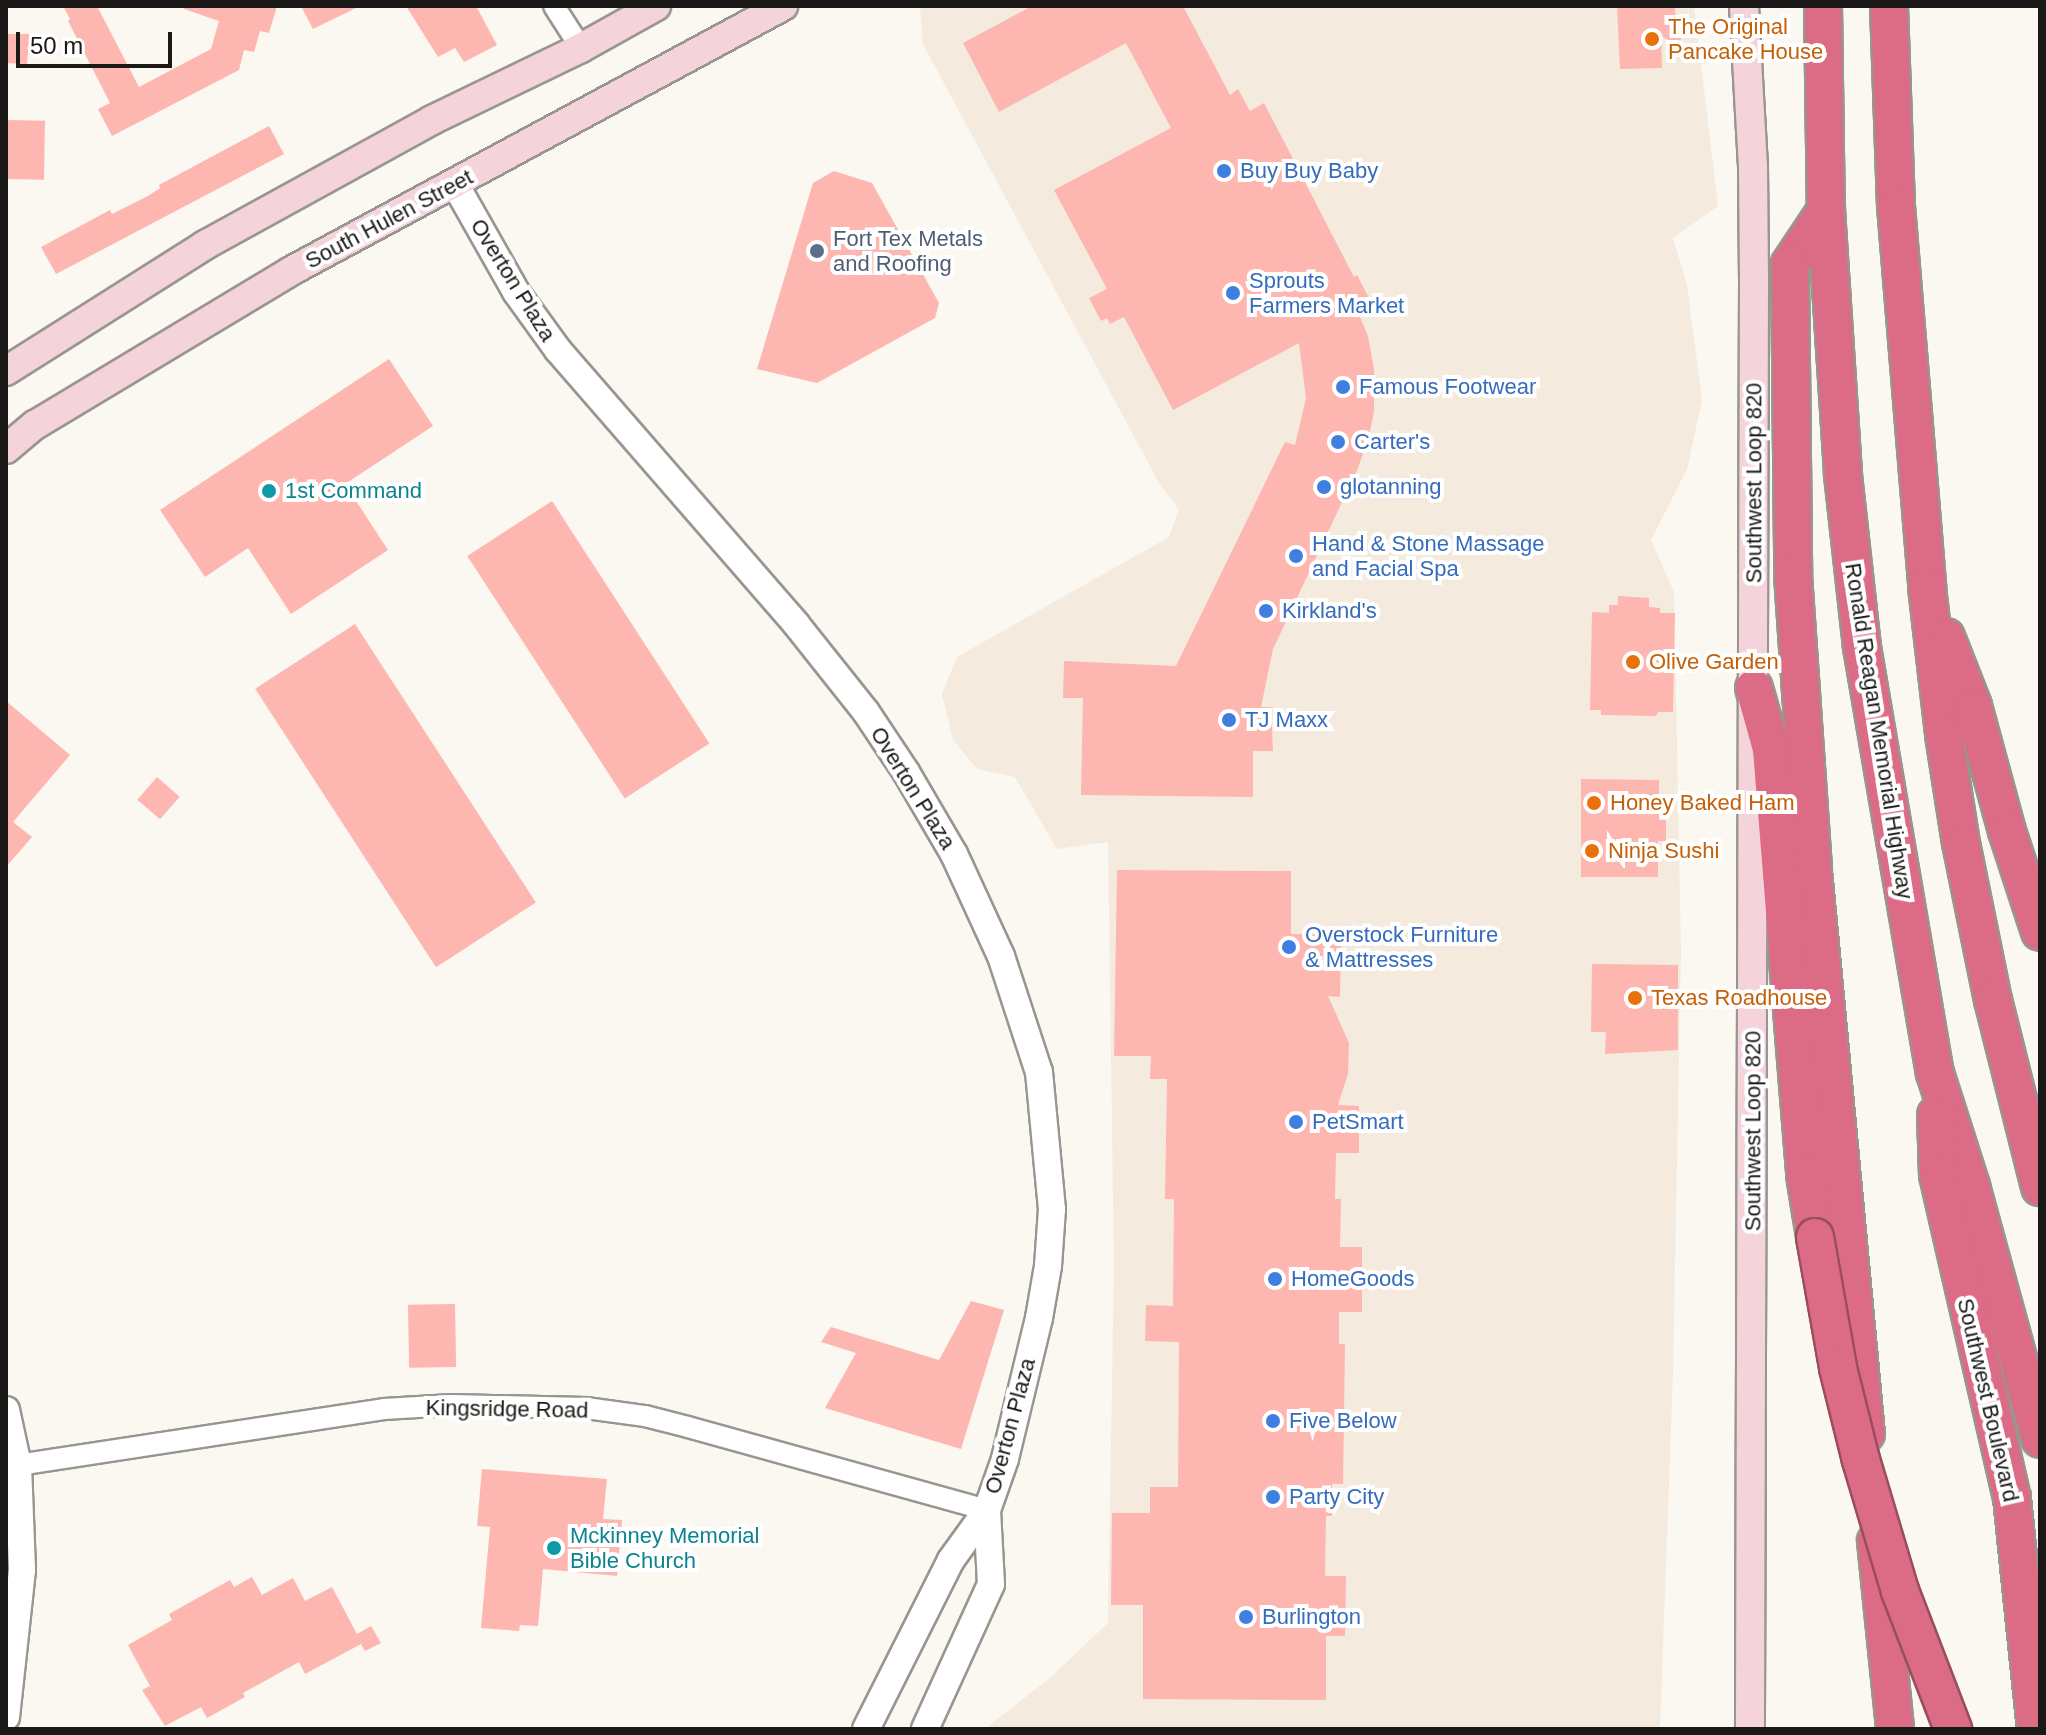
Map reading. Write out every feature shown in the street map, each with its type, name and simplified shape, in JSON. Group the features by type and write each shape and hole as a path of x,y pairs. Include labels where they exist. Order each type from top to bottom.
{"highway":[{"name":"Ronald Reagan Memorial Highway","path":"1823,6 1826,210 1843,475 1862,647 1935,1073 1971,1186 2040,1439"},
{"path":"1889,6 1896,206 1927,587 1961,843 1993,1000 2040,1187"},
{"path":"1826,210 1790,264 1793,575 1826,1022 1895,1729"},
{"path":"1927,587 1973,706 2007,831 2040,932"},
{"path":"1754,688 1771,749 1805,1175 1838,1368 1861,1460 1900,1591 1953,1729"},
{"name":"Southwest Boulevard","path":"1935,1073 1938,1175 2012,1498 2036,1729"}],"main road":[{"path":"6,371 205,245 432,120 581,48 656,6"},
{"name":"South Hulen Street","path":"6,449 35,425 291,271 783,6"},
{"name":"Southwest Loop 820","path":"1744,6 1754,201 1750,1729"}],"street":[{"path":"554,6 581,48"},
{"name":"Overton Plaza","path":"455,184 516,292 558,350 796,624 866,712 906,772 954,854 1001,956 1039,1072 1052,1209 1039,1318 1005,1459 987,1510 951,1560 866,1729"},
{"name":"Kingsridge Road","path":"18,1465 384,1409 452,1405 586,1408 684,1426 987,1510"},
{"path":"6,1410 18,1465 22,1570 6,1717"},
{"name":"Overton Plaza","path":"925,1729 991,1584 987,1510"}],"shaded area":[{"path":"920,6 1694,6 1718,206 1673,238 1687,285 1702,400 1687,469 1651,540 1674,592 1681,951 1673,1371 1660,1729 985,1729 1051,1677 1108,1623 1114,1266 1108,842 1057,849 1015,777 977,769 953,740 942,694 957,657 1169,537 1179,510 1158,481 923,44"}],"building":[{"path":"63,6 97,6 139,87 211,49 219,21 184,9 184,6 277,6 269,33 260,31 254,52 244,50 239,70 112,136 98,109 110,103"},
{"path":"301,6 360,6 313,29"},
{"path":"406,6 476,6 497,45 464,62 455,48 438,57"},
{"path":"1032,6 1183,6 1230,95 1238,89 1250,111 1264,103 1354,277 1357,275 1369,298 1355,305 1368,336 1374,369 1374,412 1369,436 1358,468 1273,649 1261,707 1271,707 1273,751 1253,751 1253,797 1081,795 1083,698 1063,698 1064,661 1176,666 1285,442 1295,445 1306,398 1299,343 1173,410 1124,317 1110,324 1107,318 1101,321 1089,298 1107,289 1054,190 1171,128 1126,43 999,112 963,43"},
{"name":"The Original Pancake House","path":"1617,6 1675,6 1676,25 1686,29 1678,45 1661,36 1662,68 1620,69"},
{"path":"6,34 30,34 27,64 6,63"},
{"path":"6,120 45,121 44,180 6,179"},
{"path":"269,126 284,154 56,274 41,247 110,210 112,214 148,196 160,188 159,185"},
{"path":"834,171 872,183 939,303 935,318 817,383 757,369 813,183"},
{"name":"1st Command","path":"389,359 433,426 345,484 388,550 291,614 248,548 205,577 160,510"},
{"path":"552,501 709,743 625,798 467,556"},
{"name":"Olive Garden","path":"1618,596 1649,598 1649,607 1660,608 1660,613 1675,613 1673,712 1658,712 1656,716 1601,715 1601,710 1590,710 1592,612 1609,613 1609,605 1618,605"},
{"path":"355,624 536,902 436,967 255,689"},
{"path":"6,701 70,755 13,822 32,837 6,867"},
{"path":"157,777 180,797 160,819 137,800"},
{"path":"1581,779 1659,780 1659,820 1666,820 1666,841 1658,841 1658,877 1581,877"},
{"path":"1117,870 1291,871 1291,934 1341,935 1340,997 1328,996 1349,1043 1348,1074 1338,1105 1359,1106 1359,1153 1336,1153 1335,1199 1341,1199 1340,1247 1362,1247 1362,1312 1339,1312 1339,1344 1345,1344 1343,1484 1332,1484 1332,1516 1326,1516 1325,1576 1346,1576 1345,1636 1326,1636 1326,1700 1143,1699 1143,1605 1111,1605 1112,1513 1150,1513 1150,1487 1178,1487 1179,1342 1145,1341 1146,1305 1173,1306 1174,1199 1165,1199 1167,1079 1150,1079 1151,1056 1114,1056"},
{"name":"Texas Roadhouse","path":"1592,964 1678,965 1678,1050 1605,1054 1606,1032 1591,1032"},
{"path":"971,1301 1004,1310 961,1449 825,1408 856,1353 821,1342 831,1327 939,1360"},
{"path":"455,1304 456,1367 409,1368 408,1305"},
{"name":"Mckinney Memorial Bible Church","path":"482,1469 607,1479 603,1519 622,1520 617,1576 543,1569 538,1626 520,1625 519,1631 481,1628 490,1527 477,1526"},
{"path":"252,1577 262,1595 293,1578 305,1601 332,1587 357,1634 371,1626 381,1643 365,1651 361,1644 305,1674 299,1662 243,1693 245,1697 207,1718 201,1707 165,1726 142,1690 150,1686 128,1645 172,1620 169,1614 230,1580 234,1587"}],"place":[{"name":"The Original Pancake House","path":"1652,39"},
{"name":"Buy Buy Baby","path":"1224,171"},
{"name":"Fort Tex Metals and Roofing","path":"817,251"},
{"name":"Sprouts Farmers Market","path":"1233,293"},
{"name":"Famous Footwear","path":"1343,387"},
{"name":"Carter's","path":"1338,442"},
{"name":"glotanning","path":"1324,487"},
{"name":"1st Command","path":"269,491"},
{"name":"Hand & Stone Massage and Facial Spa","path":"1296,556"},
{"name":"Kirkland's","path":"1266,611"},
{"name":"Olive Garden","path":"1633,662"},
{"name":"TJ Maxx","path":"1229,720"},
{"name":"Honey Baked Ham","path":"1594,803"},
{"name":"Ninja Sushi","path":"1592,851"},
{"name":"Overstock Furniture & Mattresses","path":"1289,947"},
{"name":"Texas Roadhouse","path":"1635,998"},
{"name":"PetSmart","path":"1296,1122"},
{"name":"HomeGoods","path":"1275,1279"},
{"name":"Five Below","path":"1273,1421"},
{"name":"Party City","path":"1273,1497"},
{"name":"Mckinney Memorial Bible Church","path":"554,1548"},
{"name":"Burlington","path":"1246,1617"}]}
